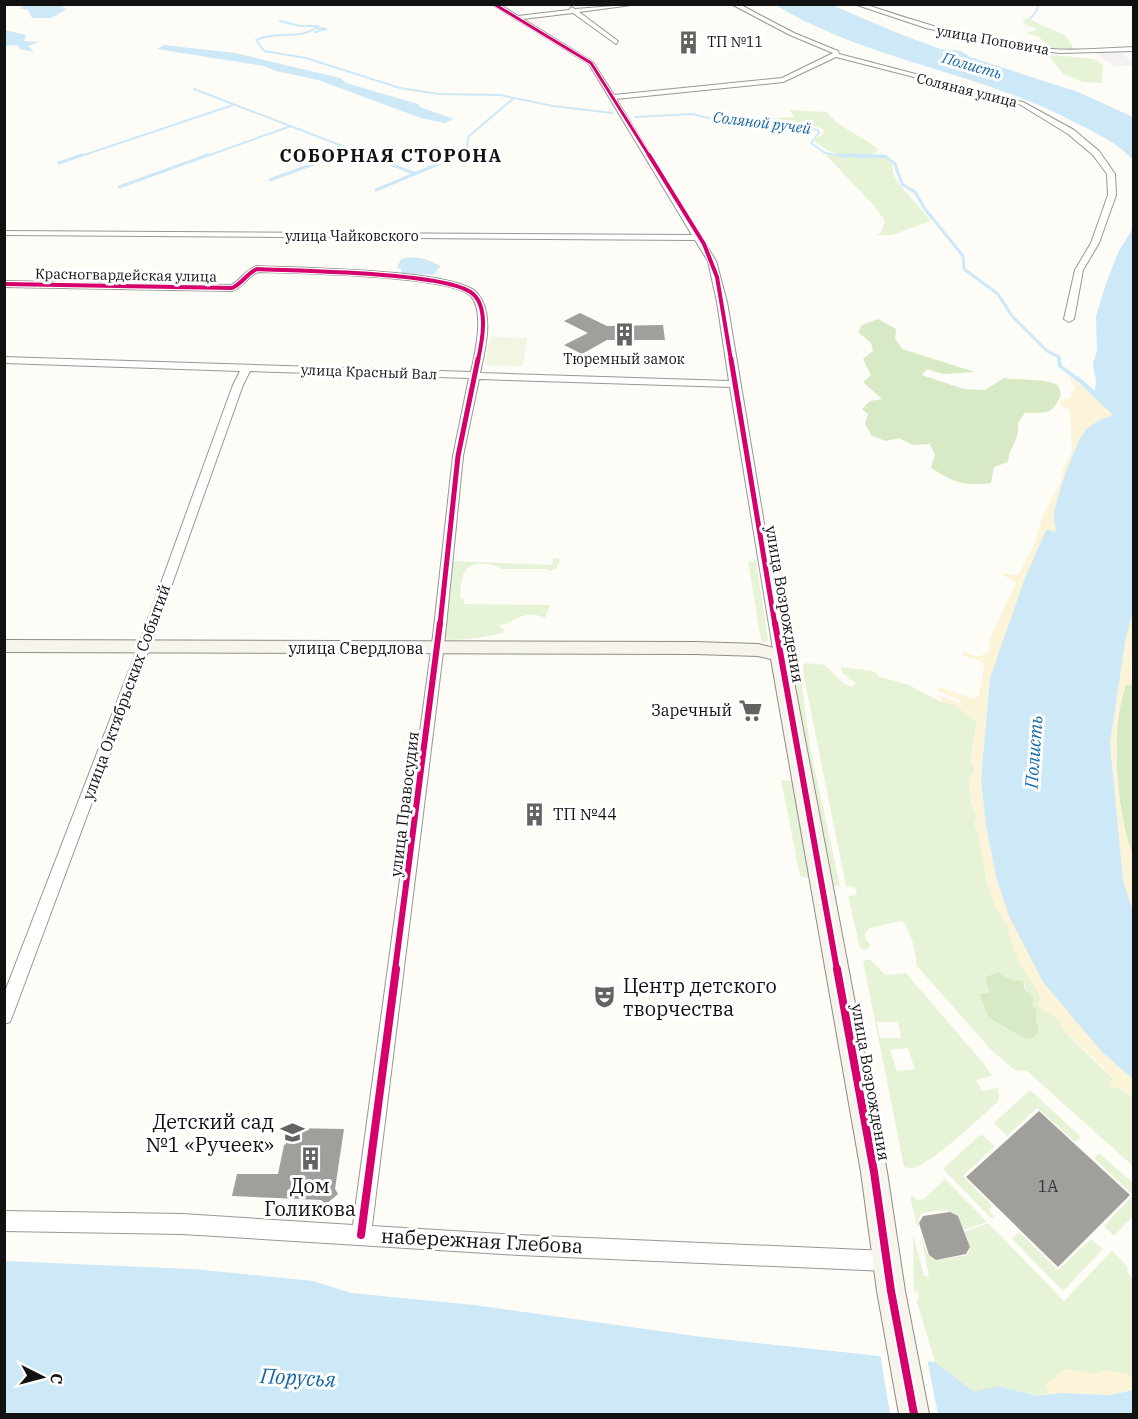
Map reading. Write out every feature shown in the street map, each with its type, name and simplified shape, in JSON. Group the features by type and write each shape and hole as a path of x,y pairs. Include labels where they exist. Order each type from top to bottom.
{"street":[{"name":"улица Возрождения","path":"494,4 591,63 699,238 712,261 717,277 780,655 872,1161 891,1291 914,1414"},
{"path":"565,4 616,42"},
{"path":"516,18 636,4"},
{"name":"Соляная улица","path":"734,4 792,34 836,52 835,55 1021,103 1071,132 1096,153 1112,174 1112,195 1095,243 1079,270 1069,319"},
{"name":"улица Поповича","path":"857,4 929,28 1000,44 1054,51 1134,49"},
{"path":"611,97 783,80 835,55"},
{"name":"улица Чайковского","path":"4,233 699,238"},
{"name":"Красногвардейская улица","path":"4,284 232,288 241,284 248,273 257,269 438,280 469,290 479,303 482,335 473,376"},
{"name":"улица Красный Вал","path":"4,360 734,384"},
{"name":"улица Октябрьских Событий","path":"4,1017 144,646 238,385 247,367"},
{"name":"улица Правосудия","path":"361,1234 438,648 458,456 473,376"},
{"name":"улица Свердлова","path":"4,646 695,648 758,651 780,655"},
{"name":"набережная Глебова","path":"4,1221 182,1224 519,1245 887,1261"}],"shaded area":[{"path":"1118,51 1133,62 1133,65 1113,66 1094,52"}],"green space":[{"path":"1027,18 1066,36 1073,48 1050,48 1039,37 1025,33 1037,30 1022,21"},
{"path":"1036,55 1094,59 1103,65 1102,83 1083,82 1063,74 1051,58"},
{"path":"790,110 827,112 838,123 879,150 861,155 832,152 815,142 815,139 823,134 824,130 819,127 788,125 766,118 794,117"},
{"path":"826,155 885,158 892,164 894,176 899,184 931,221 892,235 876,235 881,233 885,221 875,207"},
{"path":"878,319 896,329 895,338 902,349 975,372 943,374 927,369 922,375 964,389 985,390 1004,378 1049,382 1059,387 1061,395 1055,407 1048,412 1025,413 1021,418 1008,462 994,467 991,483 966,484 946,477 931,468 935,455 930,444 913,445 899,438 886,441 872,436 865,424 868,414 862,409 870,401 882,399 863,382 871,375 863,359 873,351 871,343 858,332 862,325"},
{"path":"493,337 527,338 523,366 485,365 490,339"},
{"path":"553,558 560,559 557,568 551,571 502,569 491,565 475,564 466,570 461,585 460,598 464,599 464,604 550,605 545,618 525,615 498,625 504,630 503,633 463,639 443,638 451,561 552,565"},
{"path":"748,561 756,561 768,640 765,643 761,640"},
{"path":"803,664 825,665 843,683 852,687 856,683 846,677 851,677 843,674 841,667 873,671 880,677 909,685 937,700 955,705 977,722 970,762 975,768 969,782 971,803 977,816 974,824 981,840 987,882 994,902 1010,929 1008,931 1042,999 1044,1009 1063,1022 1069,1036 1113,1079 1113,1086 1133,1096 1133,1166 1027,1071 1015,1070 992,1051 917,966 913,942 905,924 901,921 870,928 865,933 866,940 871,945 866,950 860,948 848,896 857,895 855,887 846,886","holes":["998,972 1010,979 1023,981 1032,1006 1037,1010 1036,1018 1006,1026 988,1017 979,994 989,992 985,977"]},
{"path":"799,666 811,752 840,886 834,886 792,669"},
{"path":"1133,684 1133,858 1119,795 1117,748 1121,704 1126,685"},
{"path":"781,780 793,781 809,878 800,876"},
{"path":"869,959 886,975 906,973 992,1076 976,1080 982,1091 998,1088 999,1100 992,1107 944,1149 913,1168 904,1167 863,961","holes":["877,1022 898,1022 901,1038 880,1038","908,1048 915,1069 897,1071 890,1050"]},
{"path":"998,972 1010,979 1023,981 1025,990 1033,997 1032,1006 1037,1010 1039,1033 1031,1039 1024,1038 988,1017 979,994 989,992 985,977"},
{"path":"1030,1090 1081,1137 1075,1142 1037,1108 1007,1136 994,1123"},
{"path":"981,1134 995,1146 963,1176 992,1206 989,1210 994,1216 992,1219 943,1169"},
{"path":"1099,1153 1133,1183 1133,1195 1094,1158"},
{"path":"945,1179 987,1222 964,1230 957,1216 943,1210 922,1213 918,1229 910,1196 914,1196 916,1200 924,1199"},
{"path":"1133,1195 1133,1216 1114,1236 1104,1226"},
{"path":"988,1223 1064,1301 1112,1251 1128,1267 1127,1272 1133,1279 1133,1376 1106,1370 1094,1374 1065,1369 1046,1385 1049,1394 1037,1396 999,1386 974,1393 935,1362 916,1299 919,1299 918,1292 914,1291 913,1235 924,1276 929,1277 921,1234 928,1255 937,1260 968,1255 970,1247 965,1232"},
{"path":"1019,1232 1058,1270 1091,1239 1103,1249 1063,1291 1012,1239"}],"sand":[{"path":"1072,378 1114,415 1083,433 1059,494 1055,533 1047,529 990,678 981,780 986,825 996,877 1101,1051 1133,1079 1133,1096 1122,1089 1108,1087 1113,1079 1066,1032 1060,1025 1062,1022 1040,1008 1037,1002 1042,999 1019,963 1008,931 1010,929 994,903 974,824 977,816 971,803 969,782 975,769 970,762 977,722 955,705 942,701 940,696 956,702 964,702 938,691 939,687 974,699 979,696 984,665 979,660 963,656 964,652 979,657 989,651 990,638 1016,583 1000,573 1018,575 1035,543 1042,518 1061,480 1063,468 1072,452 1070,410 1060,405 1062,399 1070,399 1075,387 1069,379"},
{"path":"1133,610 1131,676 1133,684 1126,685 1121,702 1116,762 1123,822 1133,855 1135,877 1133,912 1123,880 1110,743 1125,643"},
{"path":"1065,1369 1094,1374 1106,1370 1133,1376 1133,1390 1110,1395 1049,1394 1045,1385"}],"water":[{"path":"27,5 68,5 60,8 67,9 51,18 32,18 28,10 19,8"},
{"name":"Полисть","path":"775,5 832,5 940,49 961,51 970,57 1078,92 1133,117 1133,160 1121,148 1106,139 1040,106 1002,91 848,40"},
{"path":"5,30 26,35 24,41 39,42 28,46 34,52 19,49 18,45 5,46"},
{"path":"164,45 235,53 340,78 346,83 418,104 420,107 454,119 444,123 421,118 318,80 276,71 264,66 157,49"},
{"name":"Полисть","path":"1133,228 1133,610 1125,643 1110,743 1123,880 1133,912 1133,1079 1101,1051 1043,982 1009,916 996,877 986,825 981,780 990,678 1025,578 1047,529 1055,532 1054,519 1060,489 1082,435 1092,425 1113,415 1076,378 1078,376 1095,391 1093,364 1097,350 1096,316 1119,251"},
{"path":"410,257 425,259 441,266 433,275 402,273 401,269 397,268 401,259"},
{"name":"Порусья","path":"5,1261 193,1269 313,1281 351,1293 474,1305 702,1337 935,1362 974,1392 999,1386 1037,1396 1060,1393 1110,1395 1134,1390 1133,1414 5,1414"}],"pier":[{"path":"880,1353 927,1359 938,1414 890,1414"}],"building":[{"name":"Тюремный замок","path":"580,313 607,326 663,325 665,340 607,340 582,354 564,345 588,333 564,321"},
{"name":"ТП №44","path":"528,807 544,809 542,821 525,819"},
{"path":"1039,1111 1130,1195 1058,1267 966,1177"},
{"name":"Дом Голикова","path":"290,1128 344,1129 335,1189 338,1194 326,1204 321,1200 232,1196 237,1174 278,1174"},
{"path":"950,1212 958,1216 970,1247 966,1254 936,1260 929,1255 919,1223 923,1216"}],"waterway":[{"path":"1030,19 1037,10 1038,4"},
{"name":"Соляной ручей","path":"280,21 300,26 318,26 304,33 264,37 256,40 264,51 306,58 400,88 438,94 500,95 553,106 612,113"},
{"path":"315,32 326,29 317,28"},
{"path":"194,89 291,126"},
{"path":"456,157 470,151 467,145 469,136 514,98"},
{"path":"78,157 233,105"},
{"name":"Соляной ручей","path":"635,117 692,114 708,118 760,120 818,130 819,133 811,143 825,153 847,157"},
{"path":"204,157 291,126"},
{"path":"291,126 371,157"},
{"path":"333,157 352,150"},
{"path":"59,163 82,155"},
{"path":"119,187 208,155"},
{"path":"270,180 338,155"},
{"path":"367,155 415,174"},
{"path":"415,174 460,155"},
{"name":"Соляной ручей","path":"838,155 885,156 895,164 902,184 915,192 925,209 963,256 964,269 998,294 1012,316 1047,351 1059,359"},
{"name":"Соляной ручей","path":"856,157 886,157"},
{"path":"376,190 415,174"},
{"name":"Соляной ручей","path":"1059,359 1060,366 1080,381"}],"cycle path":[{"path":"494,4 591,63 704,244 717,277 780,655 874,1172 891,1291 914,1414"},
{"path":"4,284 232,288 241,284 248,273 257,269 438,280 473,293 479,303 482,335 458,456 439,636 361,1235"}],"place":[{"name":"ТП №11","path":"689,42"},
{"name":"Тюремный замок","path":"624,335"},
{"name":"Заречный","path":"750,710"},
{"name":"ТП №44","path":"535,814"},
{"name":"Центр детского творчества","path":"605,997"},
{"name":"Детский сад №1 «Ручеек»","path":"292,1133"},
{"name":"Дом Голикова","path":"310,1159"}],"district":[{"name":"СОБОРНАЯ СТОРОНА","path":"391,156"}]}
